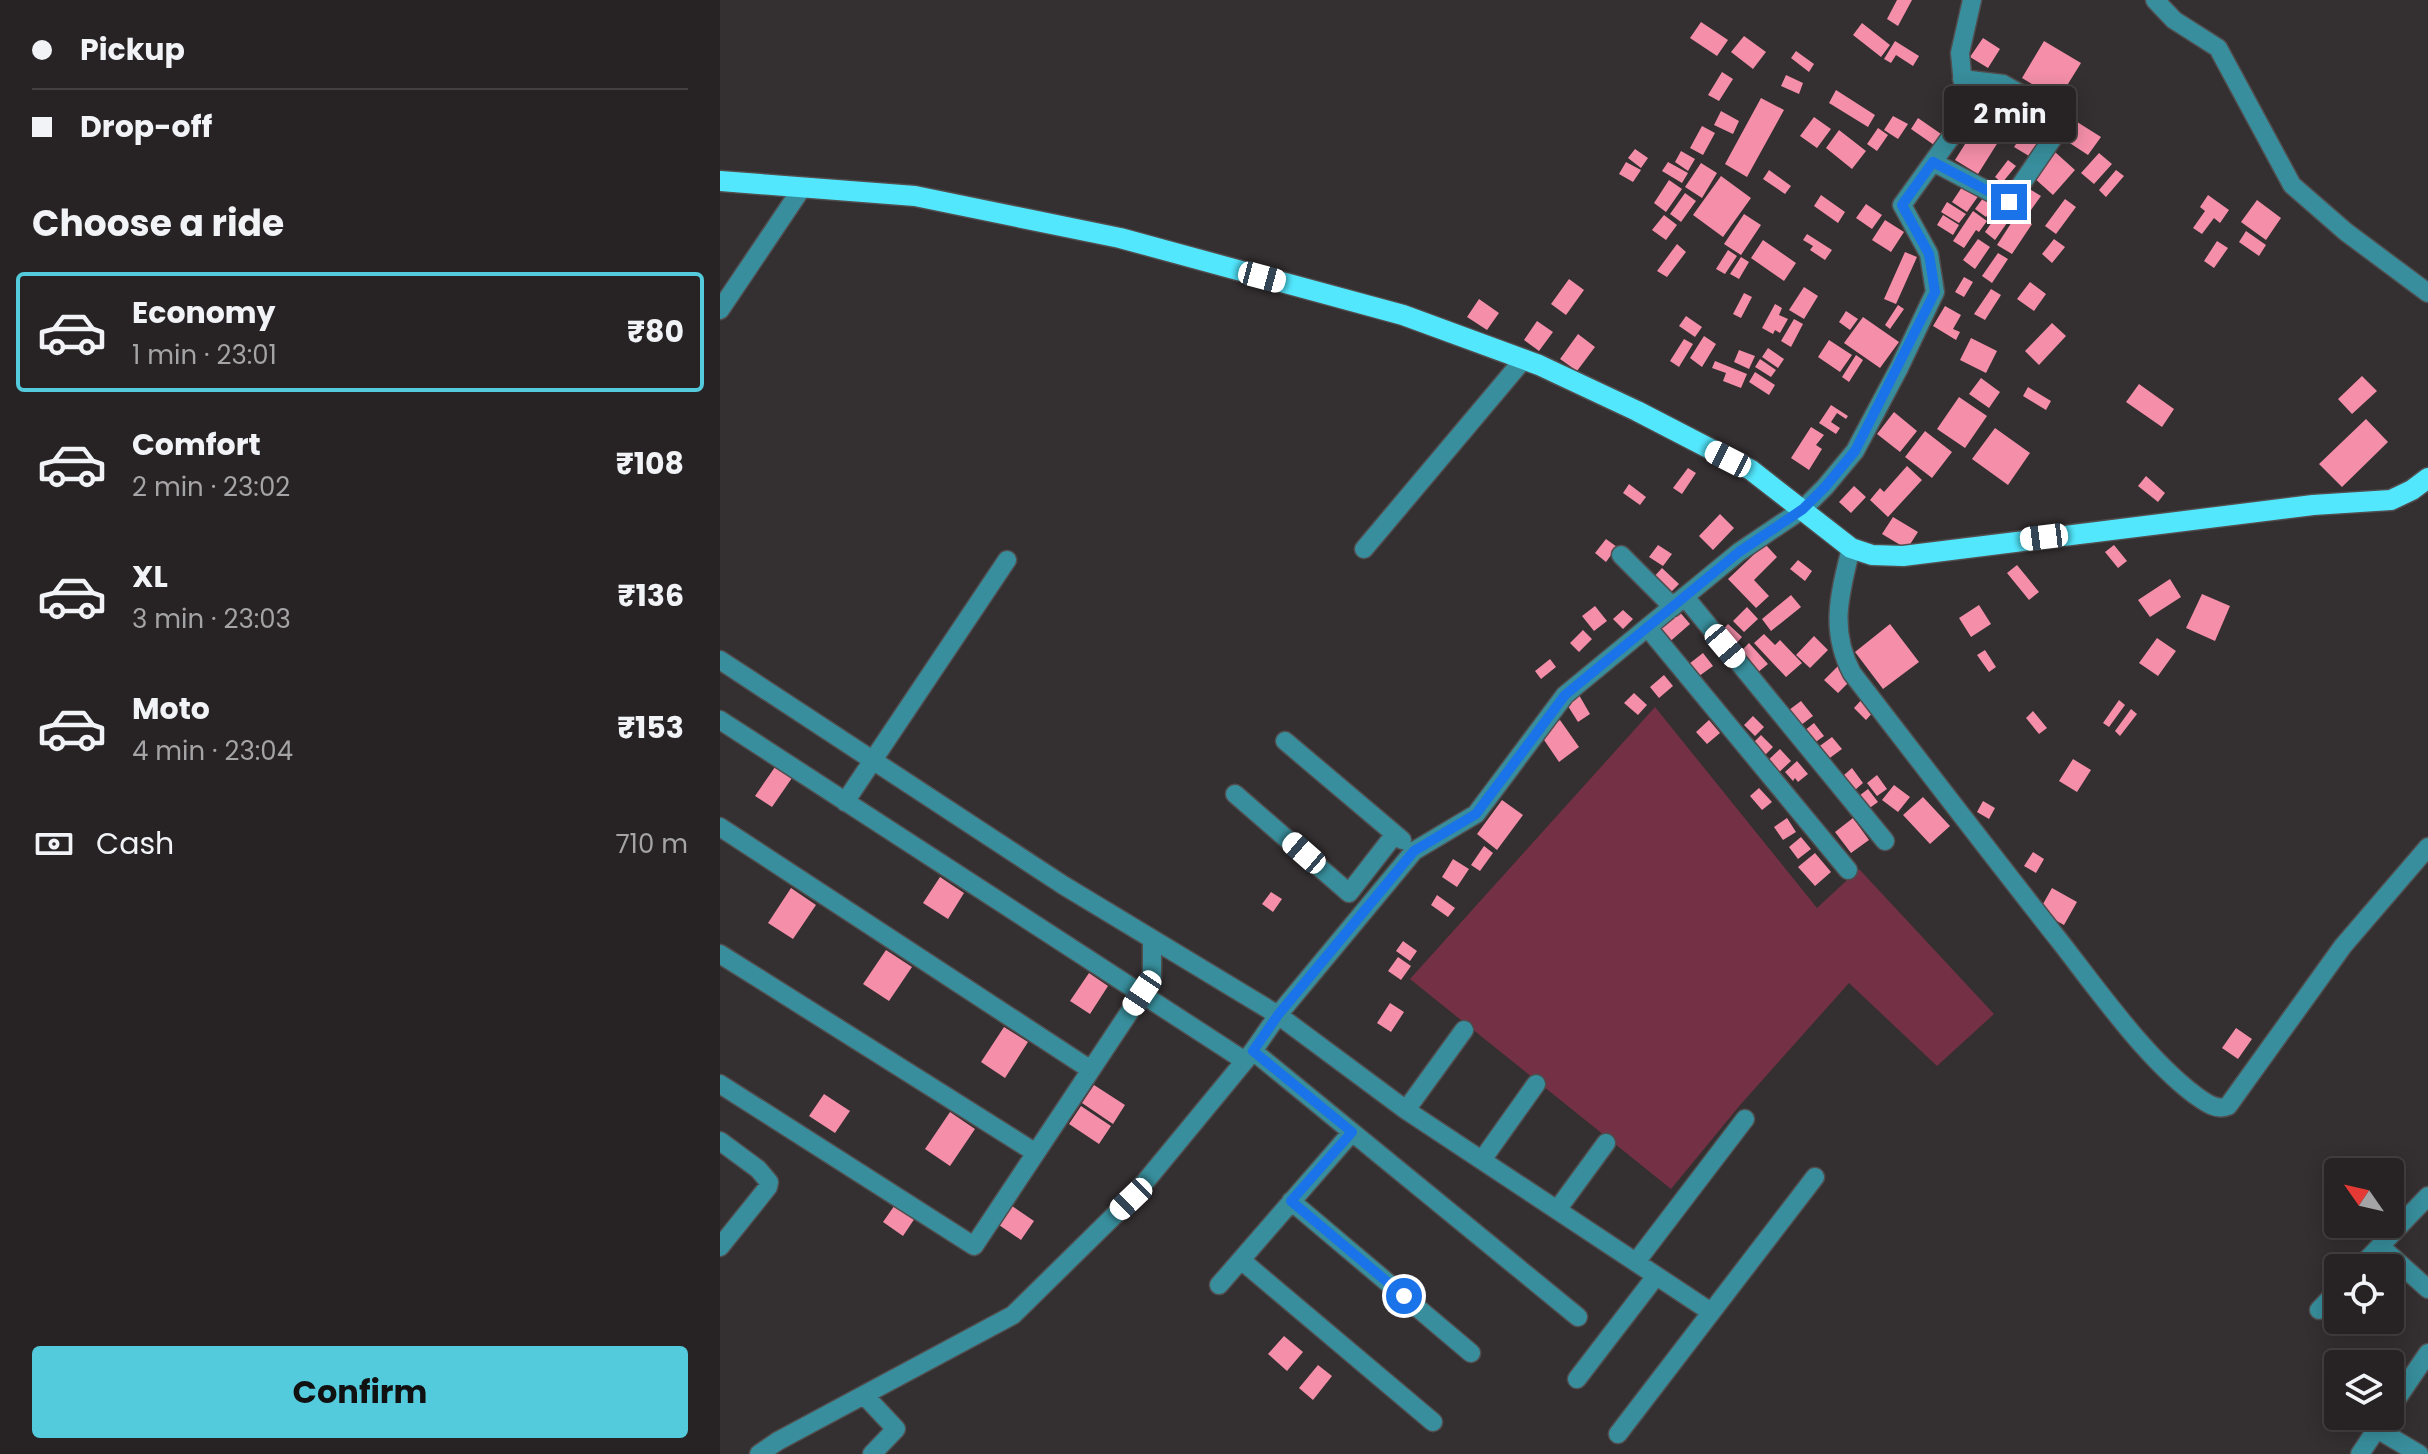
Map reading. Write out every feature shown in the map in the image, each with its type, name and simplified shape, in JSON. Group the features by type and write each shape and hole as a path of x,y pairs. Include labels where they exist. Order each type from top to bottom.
{"main road":[{"path":"720,181 915,196 1120,238 1403,315 1523,360 1637,411 1751,470 1851,548 1872,555 1903,556 2283,509 2391,500 2428,478"}],"street":[{"path":"759,1454 1013,1315 1131,1199 1414,851 1476,814 1565,695 1739,552 1803,509 1825,487 1855,451 1935,292 1929,254 1902,205 1966,116 1960,53 1972,0"},
{"path":"2155,0 2174,20 2218,48 2292,185 2346,232 2428,293"},
{"path":"1933,162 2009,202 2066,119 2003,84 1962,79"},
{"path":"720,310 802,188"},
{"path":"1364,549 1523,360"},
{"path":"1851,548 1839,611 1838,635 1841,653 1852,673 2098,990 2161,1063 2195,1095 2213,1107 2221,1109 2228,1106 2343,946 2428,847"},
{"path":"1621,555 1679,602 1885,841"},
{"path":"845,802 1007,560"},
{"path":"1648,628 1848,870"},
{"path":"720,660 1063,885 1278,1015 1406,1110 1711,1312"},
{"path":"720,720 1142,993 1249,1056 1352,1132 1578,1317"},
{"path":"1285,741 1414,851"},
{"path":"1235,794 1349,893 1395,834"},
{"path":"720,827 1091,1070"},
{"path":"720,1084 974,1246 1152,978 1152,939"},
{"path":"720,954 1036,1153"},
{"path":"1406,1110 1464,1030"},
{"path":"1482,1160 1536,1084"},
{"path":"1636,1262 1745,1119"},
{"path":"1219,1285 1352,1132"},
{"path":"720,1141 758,1169 769,1182 721,1244"},
{"path":"1557,1210 1606,1143"},
{"path":"1618,1434 1815,1177"},
{"path":"2372,1254 2428,1196"},
{"path":"1291,1201 1471,1353"},
{"path":"2380,1246 2428,1289"},
{"path":"1241,1260 1433,1422"},
{"path":"1577,1379 1656,1276"},
{"path":"2319,1310 2324,1305"},
{"path":"2404,1388 2428,1353"},
{"path":"864,1395 896,1429 872,1454"},
{"path":"2360,1454 2376,1430"},
{"path":"2390,1430 2419,1454"}],"shaded area":[{"path":"1655,707 1817,908 1859,869 1994,1014 1937,1066 1849,983 1741,1104 1671,1189 1410,979"}],"building":[{"path":"1897,0 1912,0 1898,26 1887,19"},
{"path":"1701,22 1728,40 1717,56 1690,38"},
{"path":"1862,23 1890,45 1881,57 1853,35"},
{"path":"1744,36 1766,52 1753,69 1731,52"},
{"path":"1983,38 2000,49 1988,68 1970,57"},
{"path":"1895,41 1919,56 1913,66 1896,55 1891,63 1884,59"},
{"path":"2044,41 2081,63 2058,100 2022,78"},
{"path":"1796,51 1814,64 1809,72 1791,58"},
{"path":"1722,72 1733,79 1719,101 1708,95"},
{"path":"1786,75 1803,83 1799,94 1781,86"},
{"path":"1836,90 1875,115 1868,127 1829,103"},
{"path":"1761,98 1784,110 1747,177 1725,164"},
{"path":"1721,111 1739,121 1733,134 1714,125"},
{"path":"1893,116 1908,124 1898,139 1884,130"},
{"path":"1814,117 1831,129 1817,148 1800,136"},
{"path":"1918,118 1944,136 1937,147 1911,129"},
{"path":"2074,120 2101,137 2088,155 2062,138"},
{"path":"2014,122 2023,127 2014,142 2005,137"},
{"path":"1977,125 2000,139 1978,174 1955,160"},
{"path":"1702,126 1715,133 1703,155 1690,148"},
{"path":"1878,128 1888,135 1877,151 1867,144"},
{"path":"1839,130 1866,151 1852,169 1826,148"},
{"path":"2025,131 2039,140 2029,156 2014,147"},
{"path":"1635,149 1648,158 1641,168 1628,158"},
{"path":"1681,151 1695,159 1688,171 1675,162"},
{"path":"2055,152 2075,170 2053,195 2033,177"},
{"path":"2099,153 2112,164 2094,184 2081,173"},
{"path":"2008,160 2016,166 2002,183 1995,177"},
{"path":"1626,162 1641,170 1633,182 1619,174"},
{"path":"1668,162 1688,173 1682,183 1662,171"},
{"path":"1701,163 1717,173 1702,198 1685,187"},
{"path":"1769,170 1791,186 1785,194 1763,179"},
{"path":"2116,170 2124,176 2106,197 2099,190"},
{"path":"1721,176 1751,198 1723,237 1693,215"},
{"path":"1669,180 1682,189 1666,212 1654,203"},
{"path":"1964,184 1979,195 1967,212 1952,202"},
{"path":"2026,187 2041,196 2026,217 2012,208"},
{"path":"1685,193 1696,201 1681,222 1670,214"},
{"path":"1986,194 2000,204 1991,217 1975,209"},
{"path":"1821,195 1845,212 1838,223 1814,206"},
{"path":"2208,195 2229,210 2220,223 2214,218 2202,234 2193,228 2205,211 2200,207"},
{"path":"2065,199 2076,207 2056,234 2045,226"},
{"path":"2257,200 2281,218 2266,240 2241,222"},
{"path":"1947,202 1966,214 1959,223 1941,212"},
{"path":"1866,204 1882,215 1872,229 1856,218"},
{"path":"2001,209 2012,216 1995,240 1985,232"},
{"path":"1973,211 1987,221 1979,232 1976,230 1964,248 1953,241"},
{"path":"1744,214 1761,225 1741,255 1724,244"},
{"path":"2017,214 2032,224 2012,254 1997,245"},
{"path":"1664,215 1677,225 1666,240 1652,230"},
{"path":"1943,215 1959,225 1953,235 1937,225"},
{"path":"1885,220 1904,232 1891,252 1872,240"},
{"path":"2246,231 2266,245 2259,256 2239,242"},
{"path":"1807,234 1832,250 1825,260 1810,250 1813,246 1803,240"},
{"path":"1978,239 1990,247 1975,269 1963,260"},
{"path":"2054,239 2065,247 2052,263 2042,254"},
{"path":"1763,240 1796,263 1784,281 1751,258"},
{"path":"2217,241 2228,248 2214,268 2204,261"},
{"path":"1677,244 1686,252 1667,277 1657,271"},
{"path":"1728,250 1737,256 1725,274 1716,269"},
{"path":"1905,252 1917,257 1896,304 1884,299"},
{"path":"1998,253 2008,259 1992,283 1982,276"},
{"path":"1741,257 1749,262 1739,279 1730,274"},
{"path":"1964,277 1973,282 1964,297 1955,292"},
{"path":"1569,279 1584,290 1566,315 1551,304"},
{"path":"2030,282 2046,294 2034,311 2017,299"},
{"path":"1804,287 1818,296 1804,319 1789,310"},
{"path":"1991,289 2001,295 1985,320 1974,314"},
{"path":"1744,293 1752,297 1741,318 1733,314"},
{"path":"1479,299 1499,313 1487,330 1467,317"},
{"path":"1775,304 1782,308 1779,315 1788,319 1780,333 1775,330 1773,334 1762,328"},
{"path":"1898,305 1904,309 1890,329 1885,325"},
{"path":"1945,306 1961,315 1953,329 1960,332 1956,340 1933,326"},
{"path":"1846,311 1858,319 1850,330 1839,322"},
{"path":"1686,316 1702,327 1695,337 1679,326"},
{"path":"1863,317 1899,342 1880,368 1844,343"},
{"path":"1794,319 1803,324 1791,347 1781,341"},
{"path":"1537,321 1553,332 1539,351 1524,340"},
{"path":"2052,323 2066,336 2039,365 2025,351"},
{"path":"1578,334 1595,347 1577,371 1560,359"},
{"path":"1704,336 1716,344 1702,367 1690,358"},
{"path":"1971,338 1997,351 1986,373 1960,360"},
{"path":"1684,339 1693,344 1679,367 1670,361"},
{"path":"1829,340 1852,355 1840,372 1818,357"},
{"path":"1768,348 1784,359 1778,368 1762,357"},
{"path":"1739,350 1755,356 1749,369 1734,362"},
{"path":"1856,355 1863,360 1849,382 1842,377"},
{"path":"1760,359 1776,370 1771,377 1755,367"},
{"path":"1715,361 1747,374 1741,388 1723,381 1726,373 1712,368"},
{"path":"1755,372 1775,385 1769,395 1749,382"},
{"path":"2362,376 2377,391 2352,414 2338,399"},
{"path":"1981,378 2000,392 1989,408 1969,394"},
{"path":"2139,384 2174,409 2162,427 2126,402"},
{"path":"2028,387 2051,401 2046,410 2023,396"},
{"path":"1959,397 1987,416 1965,448 1937,429"},
{"path":"1831,405 1848,416 1846,419 1837,413 1831,422 1840,428 1836,434 1819,423"},
{"path":"1894,412 1917,431 1900,452 1877,434"},
{"path":"2366,419 2388,442 2342,487 2319,464"},
{"path":"1811,427 1824,435 1816,445 1822,449 1809,470 1791,458"},
{"path":"1995,428 2030,453 2008,485 1972,459"},
{"path":"1925,431 1952,452 1932,478 1905,457"},
{"path":"1907,466 1922,480 1888,517 1870,500 1880,488 1884,492"},
{"path":"1688,468 1696,473 1682,494 1673,488"},
{"path":"2146,476 2165,493 2158,502 2138,486"},
{"path":"1629,484 1646,497 1640,505 1623,493"},
{"path":"1854,486 1866,497 1851,513 1839,502"},
{"path":"1720,514 1734,528 1713,550 1699,536"},
{"path":"1893,517 1918,532 1907,549 1882,534"},
{"path":"1606,539 1617,547 1606,562 1595,553"},
{"path":"1765,544 1777,557 1754,580 1769,596 1756,608 1728,579"},
{"path":"1658,545 1672,554 1663,566 1649,557"},
{"path":"2114,545 2127,561 2118,568 2105,552"},
{"path":"1798,560 1812,571 1805,581 1790,569"},
{"path":"2017,565 2039,592 2029,600 2007,573"},
{"path":"1662,568 1679,584 1668,595 1652,579"},
{"path":"2170,579 2181,597 2150,617 2138,600"},
{"path":"2202,594 2230,606 2215,641 2186,628"},
{"path":"1791,595 1801,607 1771,631 1762,619"},
{"path":"1979,605 1991,624 1971,637 1959,618"},
{"path":"1595,606 1607,621 1594,631 1582,616"},
{"path":"1747,607 1758,619 1744,632 1733,621"},
{"path":"1623,610 1633,619 1623,629 1613,619"},
{"path":"1678,610 1690,624 1666,645 1654,631"},
{"path":"1728,624 1742,637 1733,647 1719,634"},
{"path":"1890,624 1919,662 1883,689 1855,652"},
{"path":"1583,630 1592,639 1579,652 1570,643"},
{"path":"1764,634 1775,645 1780,640 1802,663 1786,677 1754,643"},
{"path":"1814,636 1828,650 1810,668 1796,655"},
{"path":"2157,638 2176,651 2158,676 2139,663"},
{"path":"1749,643 1768,664 1757,673 1739,653"},
{"path":"1985,650 1996,667 1989,672 1977,655"},
{"path":"1703,653 1713,666 1695,679 1685,667"},
{"path":"1550,659 1556,667 1541,679 1535,671"},
{"path":"1838,666 1852,679 1838,693 1824,680"},
{"path":"1664,675 1673,686 1659,698 1650,687"},
{"path":"1634,693 1647,705 1638,715 1624,703"},
{"path":"1579,695 1590,714 1578,722 1566,703"},
{"path":"1864,697 1876,709 1866,720 1854,708"},
{"path":"2119,700 2125,705 2109,727 2103,723"},
{"path":"1801,701 1813,716 1797,728 1785,713"},
{"path":"2131,709 2137,714 2120,736 2115,731"},
{"path":"2033,711 2047,728 2039,734 2026,718"},
{"path":"1753,716 1764,727 1755,736 1744,725"},
{"path":"1560,720 1579,747 1559,762 1540,734"},
{"path":"1709,720 1720,733 1707,744 1696,732"},
{"path":"1814,723 1824,736 1813,744 1804,731"},
{"path":"1761,735 1773,747 1761,759 1749,747"},
{"path":"1832,737 1842,749 1827,760 1817,748"},
{"path":"1780,749 1791,761 1776,775 1765,763"},
{"path":"2073,759 2091,770 2077,792 2059,781"},
{"path":"1797,761 1808,774 1798,782 1785,772"},
{"path":"775,767 792,778 772,807 755,796"},
{"path":"1852,768 1863,783 1855,790 1844,775"},
{"path":"1877,775 1887,789 1877,796 1867,783"},
{"path":"1894,785 1910,797 1898,812 1882,800"},
{"path":"1759,788 1772,802 1762,810 1750,796"},
{"path":"1868,789 1878,802 1864,812 1855,799"},
{"path":"1923,797 1950,826 1930,844 1903,815"},
{"path":"1502,800 1523,815 1497,850 1477,834"},
{"path":"1983,801 1995,808 1989,819 1977,812"},
{"path":"1787,818 1796,832 1783,840 1774,827"},
{"path":"1853,818 1869,840 1851,853 1835,832"},
{"path":"1801,837 1811,849 1798,859 1789,847"},
{"path":"1484,846 1493,853 1480,871 1471,865"},
{"path":"2033,852 2044,859 2036,873 2024,866"},
{"path":"1815,853 1831,872 1815,886 1798,867"},
{"path":"1453,859 1469,869 1457,887 1442,877"},
{"path":"940,877 964,893 948,919 923,903"},
{"path":"791,888 816,905 793,939 768,923"},
{"path":"2052,888 2077,902 2064,925 2039,911"},
{"path":"1271,892 1282,899 1273,912 1262,904"},
{"path":"1437,895 1455,908 1448,917 1431,905"},
{"path":"1403,941 1417,951 1410,961 1396,951"},
{"path":"886,950 912,967 889,1001 863,984"},
{"path":"1398,957 1411,966 1401,980 1388,971"},
{"path":"1089,973 1108,986 1090,1014 1070,1001"},
{"path":"1390,1003 1404,1012 1391,1032 1377,1023"},
{"path":"1004,1027 1028,1042 1005,1078 981,1062"},
{"path":"2236,1028 2252,1039 2238,1059 2222,1048"},
{"path":"1094,1085 1125,1105 1113,1124 1082,1103"},
{"path":"824,1094 850,1111 835,1133 809,1116"},
{"path":"1081,1106 1111,1126 1099,1144 1069,1124"},
{"path":"950,1112 975,1129 950,1166 925,1149"},
{"path":"897,1202 917,1215 903,1236 883,1222"},
{"path":"1012,1206 1034,1221 1021,1240 999,1225"},
{"path":"1284,1336 1303,1352 1287,1371 1268,1354"},
{"path":"1318,1365 1332,1376 1313,1400 1299,1388"}],"route":[{"path":"1404,1296 1291,1201 1352,1132 1253,1051 1278,1015 1414,851 1476,814 1565,695 1739,552 1803,509 1855,451 1935,292 1929,254 1902,205 1933,162 2009,202"}]}
